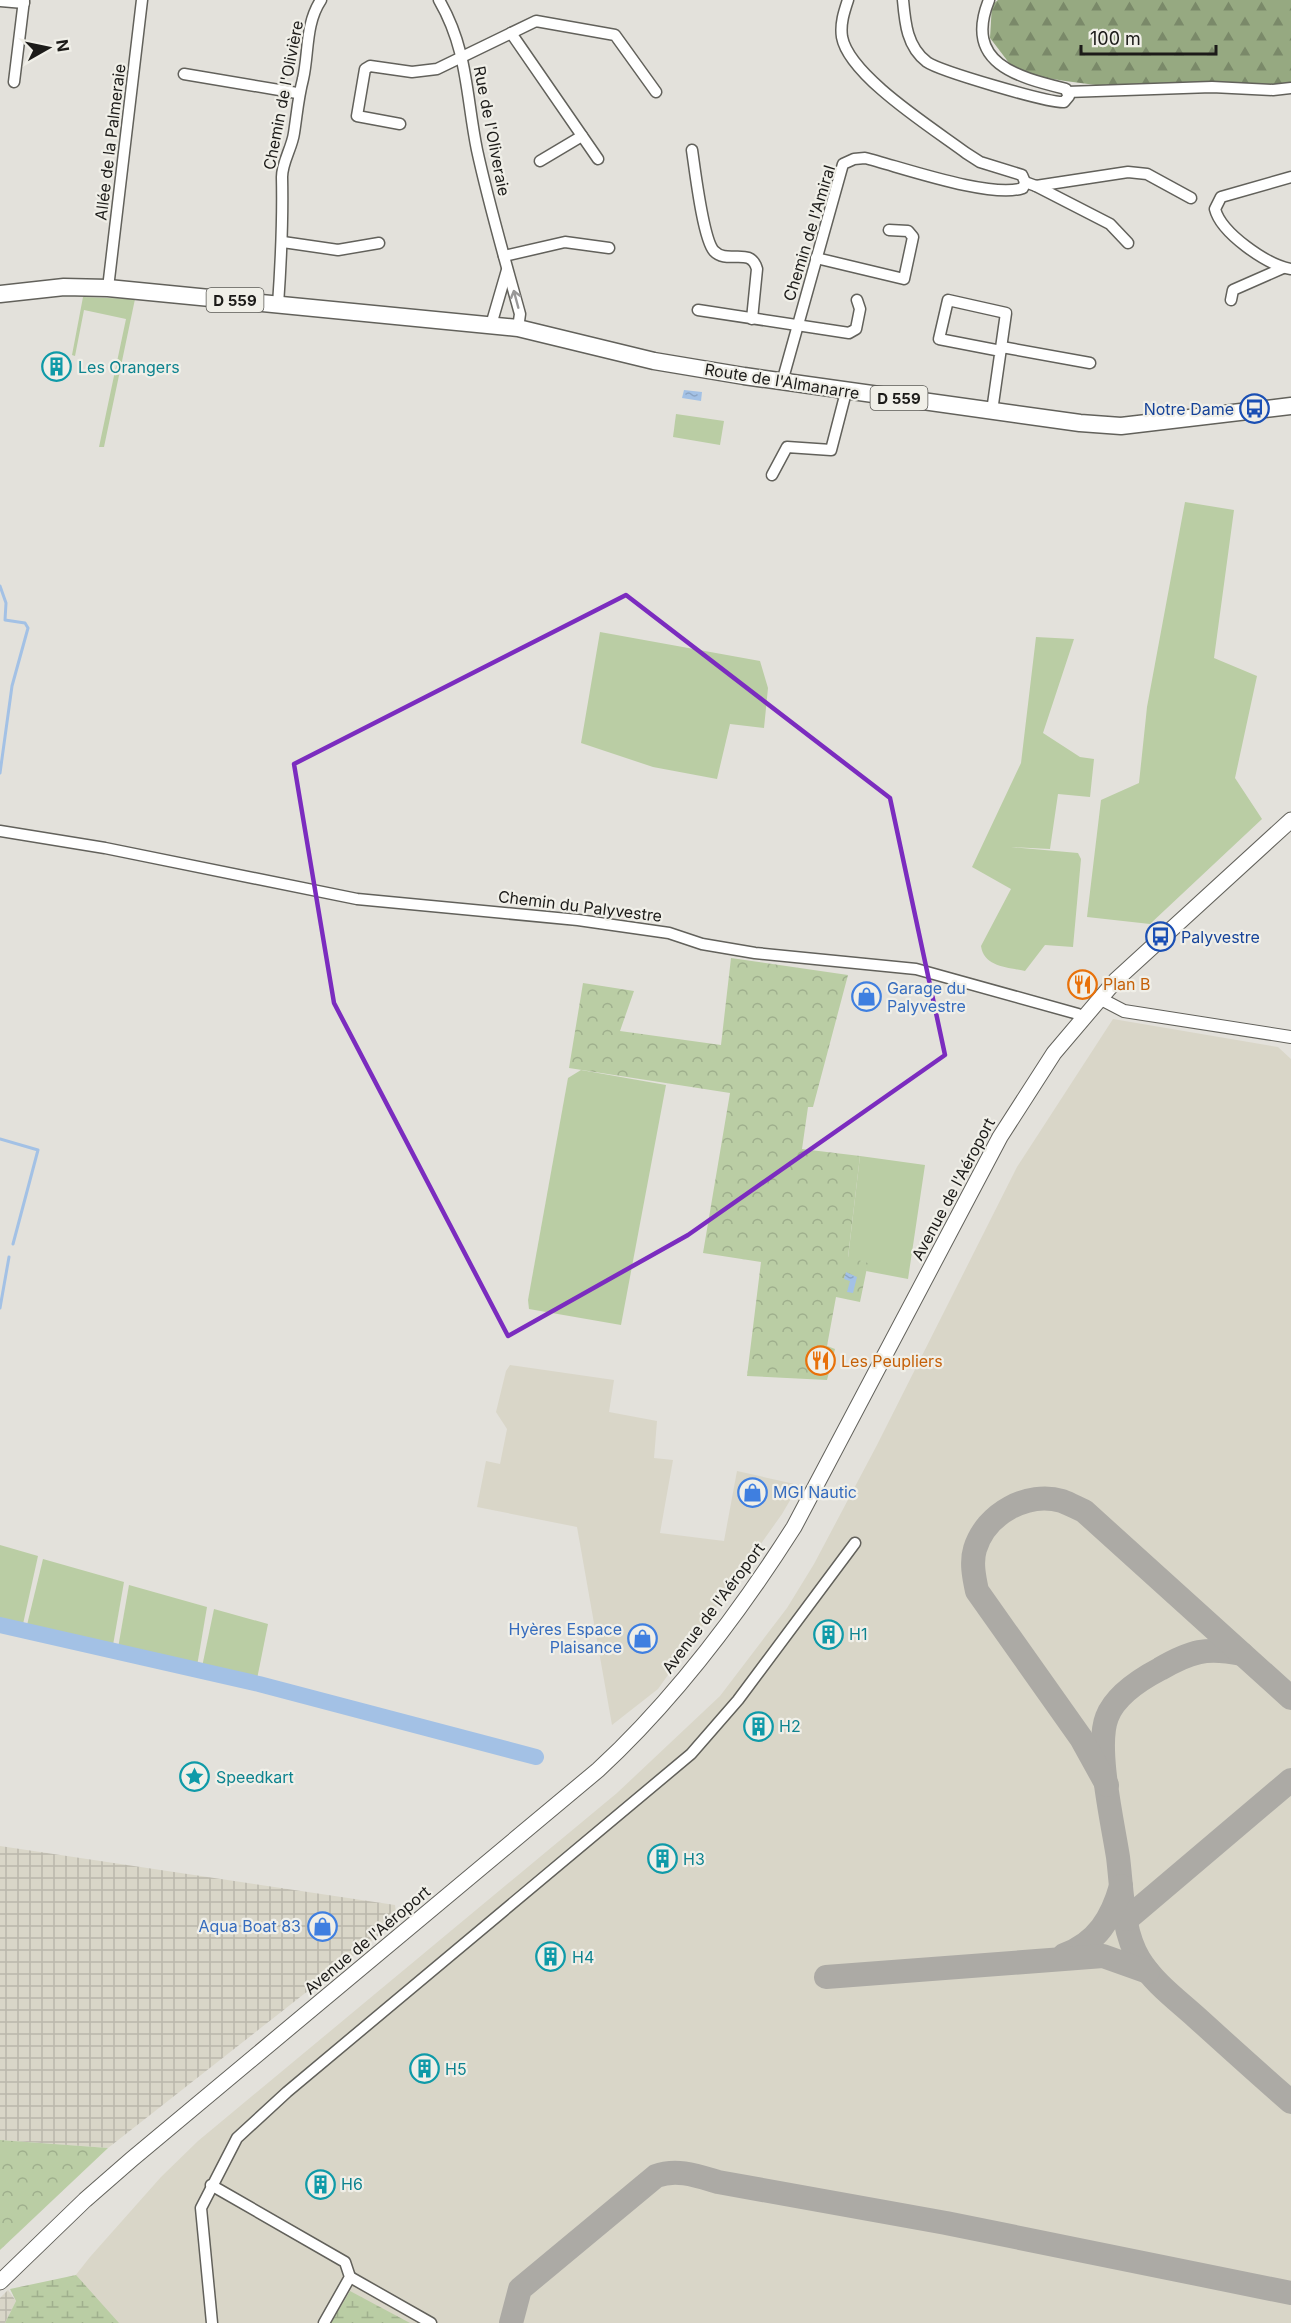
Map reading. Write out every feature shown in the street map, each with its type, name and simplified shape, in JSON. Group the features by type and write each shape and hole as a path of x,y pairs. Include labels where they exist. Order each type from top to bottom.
{"main road":[{"name":"D 559","path":"0,294 64,287 108,288 491,325"},
{"name":"Route de l'Almanarre","path":"491,325 518,328 654,361 846,392 1080,423 1121,426 1291,406"},
{"name":"Avenue de l'Aéroport","path":"0,2282 85,2200 132,2159 598,1770 633,1738 666,1702 761,1578 794,1527 1000,1137 1034,1082 1100,998 1160,938 1291,820"}],"street":[{"name":"Allée de la Palmeraie","path":"108,288 142,0"},
{"name":"Chemin de l'Olivière","path":"278,305 283,242 282,176 295,133 297,93 303,78 305,49 313,17 321,0"},
{"name":"Rue de l'Oliveraie","path":"439,0 448,16 464,58 477,149 520,315 518,328"},
{"path":"848,0 841,26 842,39 849,53 871,81 980,162 1022,175 1025,182 1110,224 1128,243"},
{"path":"903,0 909,40 928,62 1015,92 1055,103 1064,102 1069,96 1066,89 1018,77 994,60 983,40 983,15 989,0"},
{"path":"0,1 24,2 14,82"},
{"path":"400,124 357,116 365,69 370,66 423,72 464,58 527,25 544,21 615,35 656,92"},
{"path":"511,33 598,159"},
{"path":"183,74 297,93"},
{"path":"1067,92 1212,87 1273,90 1291,88"},
{"path":"540,161 582,136"},
{"path":"692,150 707,234 712,249 720,255 748,256 755,262 757,269 752,319"},
{"name":"Chemin de l'Amiral","path":"782,382 843,164 854,159 865,158 973,186 1014,191 1023,188 1025,182"},
{"path":"1036,186 1128,172 1148,174 1191,198"},
{"path":"1287,268 1241,243 1221,224 1215,209 1221,197 1291,177"},
{"path":"816,258 904,279 914,237 908,231 889,230"},
{"path":"283,242 338,250 380,243"},
{"path":"504,256 565,242 609,248"},
{"path":"1232,300 1233,290 1287,268"},
{"name":"Rue de l'Oliveraie","path":"491,325 507,270"},
{"path":"698,310 849,333 856,329 860,309 857,300"},
{"path":"992,411 1001,349 1006,313 948,300 939,339 1001,349 1090,363"},
{"path":"772,475 788,447 831,450 846,392"},
{"name":"Chemin du Palyvestre","path":"0,831 105,848 378,902 578,920 669,933 702,944 755,953 916,969 1039,1002 1077,1014 1082,1018"},
{"path":"1100,998 1124,1011 1291,1036"},
{"path":"212,2323 201,2217 211,2185 237,2138 253,2122 692,1754 738,1700 855,1543"},
{"path":"211,2185 340,2258 348,2266 350,2277 324,2323"},
{"path":"350,2277 431,2323"}],"highlighted area":[{"path":"626,595 890,798 945,1055 688,1235 508,1336 334,1003 294,764"}],"shaded area":[{"path":"1113,1019 1278,1047 1291,1059 1291,2323 38,2323 90,2257 161,2177 198,2141 617,1793 720,1696 787,1608 814,1564 877,1445 1017,1167"},
{"path":"510,1365 614,1380 609,1412 657,1421 654,1458 673,1460 660,1533 724,1541 737,1471 799,1485 782,1514 658,1689 612,1725 577,1527 477,1507 486,1461 500,1464 507,1429 496,1412 506,1371"},
{"path":"0,1846 395,1905 397,1921 108,2148 0,2140"},
{"path":"8,2290 16,2301 5,2323 0,2323 0,2298"}],"green space":[{"path":"998,0 1291,0 1291,89 1222,90 1119,87 1084,84 1016,72 990,38 992,5"},
{"path":"83,297 135,299 104,447 99,447 126,319 84,310 75,356 72,355"},
{"path":"676,414 724,421 720,445 673,437"},
{"path":"1185,502 1234,510 1214,658 1257,676 1235,778 1262,819 1150,924 1087,917 1101,800 1139,783 1147,707"},
{"path":"600,632 760,661 768,688 764,728 730,724 717,779 653,767 581,743"},
{"path":"1036,637 1074,639 1043,733 1080,757 1094,759 1090,797 1058,794 1050,849 1011,847 1078,853 1081,859 1073,947 1045,945 1025,971 997,965 983,953 981,946 1011,889 972,867 1021,763"},
{"path":"731,958 848,975 813,1107 808,1107 802,1149 860,1156 848,1257 868,1263 860,1302 836,1297 827,1346 835,1349 827,1380 747,1376 761,1262 703,1253 730,1093 569,1068 583,983 634,991 620,1031 721,1045"},
{"path":"581,1070 666,1085 621,1325 529,1309 528,1300 568,1078"},
{"path":"860,1156 925,1165 908,1279 866,1271 867,1263 848,1258"},
{"path":"0,1545 38,1556 23,1624 0,1618"},
{"path":"43,1559 124,1582 113,1645 27,1625"},
{"path":"129,1585 207,1607 197,1666 118,1648"},
{"path":"214,1609 268,1624 257,1679 202,1667"},
{"path":"0,2140 108,2148 0,2250"},
{"path":"76,2275 119,2323 5,2323 16,2301 10,2289"},
{"path":"350,2291 410,2323 331,2323"}],"water":[{"path":"684,390 702,392 701,401 682,398"},
{"path":"846,1272 857,1277 853,1293 847,1292 850,1281 844,1279"}],"waterway":[{"path":"0,586 6,603 5,620 25,623 28,628 12,686 0,773"},
{"path":"0,1139 38,1150 13,1244"},
{"path":"0,1308 9,1257"},
{"path":"0,1625 259,1684 536,1757"}],"taxiway":[{"path":"1107,1785 1081,1738 977,1591 973,1564 975,1549 981,1536 998,1515 1022,1502 1049,1499 1062,1501 1084,1511 1291,1698"},
{"path":"1242,1654 1218,1651 1190,1654 1153,1673 1129,1689 1116,1702 1107,1717 1104,1730 1104,1766 1126,1923 1133,1948 1139,1959 1165,1990 1291,2102"},
{"path":"1127,1919 1291,1780"},
{"path":"1064,1955 1086,1944 1102,1928 1113,1909 1121,1886"},
{"path":"826,1977 1103,1956 1148,1972"},
{"path":"511,2323 520,2289 656,2176 672,2173 946,2223 1291,2293"}],"place":[{"name":"Les Orangers","path":"57,367"},
{"name":"Notre Dame","path":"1255,409"},
{"name":"Palyvestre","path":"1160,937"},
{"name":"Plan B","path":"1082,984"},
{"name":"Garage du Palyvestre","path":"866,997"},
{"name":"Les Peupliers","path":"820,1361"},
{"name":"MGI Nautic","path":"752,1492"},
{"name":"H1","path":"828,1634"},
{"name":"Hyères Espace Plaisance","path":"643,1638"},
{"name":"H2","path":"758,1726"},
{"name":"Speedkart","path":"195,1777"},
{"name":"H3","path":"662,1859"},
{"name":"Aqua Boat 83","path":"322,1926"},
{"name":"H4","path":"551,1957"},
{"name":"H5","path":"424,2069"},
{"name":"H6","path":"320,2184"}]}
